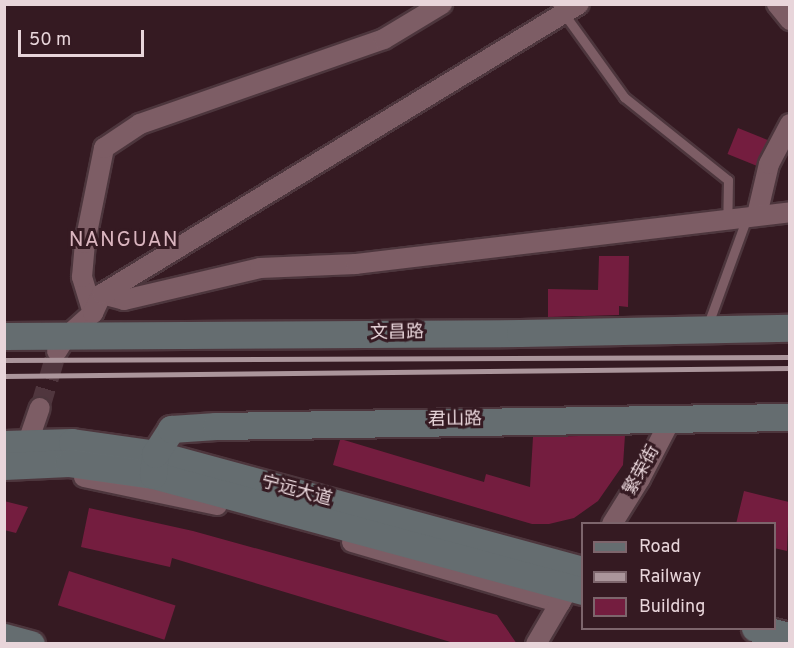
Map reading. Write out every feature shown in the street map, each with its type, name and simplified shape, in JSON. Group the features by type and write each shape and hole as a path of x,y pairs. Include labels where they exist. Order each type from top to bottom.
{"street":[{"path":"93,313 82,277 85,243 104,148 140,124 384,39 442,4"},
{"path":"777,4 789,20"},
{"path":"61,344 93,313 102,294 567,8"},
{"path":"744,217 789,124"},
{"path":"102,294 124,300 260,268 356,264 789,212"},
{"name":"文昌路","path":"4,336 61,344 789,328"},
{"path":"40,408 16,454 237,509 576,582 536,644"},
{"name":"君山路","path":"154,465 171,429 672,417 789,417"},
{"name":"繁荣街","path":"613,522 640,479 672,417"},
{"name":"宁远大道","path":"16,454 69,464 154,465 576,582"},
{"path":"764,630 789,636"},
{"path":"4,637 31,644"}],"lane":[{"path":"567,8 624,97 728,180 744,217 706,329"}],"building":[{"path":"738,128 768,140 757,166 728,154"},
{"path":"599,256 629,256 628,307 619,306 619,315 548,317 548,289 598,290"},
{"path":"625,435 623,465 598,501 574,518 549,524 532,524 333,465 340,440 344,440 484,482 486,474 530,487 533,437"},
{"path":"744,491 789,502 787,551 776,548 776,522 736,522"},
{"path":"4,501 28,507 16,533 4,530"},
{"path":"89,508 193,531 497,615 517,644 457,644 172,558 170,567 81,547"},
{"path":"69,571 176,606 164,640 58,605"}],"tunnel":[{"path":"40,408 57,351"}],"railway":[{"path":"4,360 790,357"},
{"path":"4,376 790,368"}],"district":[{"name":"NANGUAN","path":"124,241"}]}
